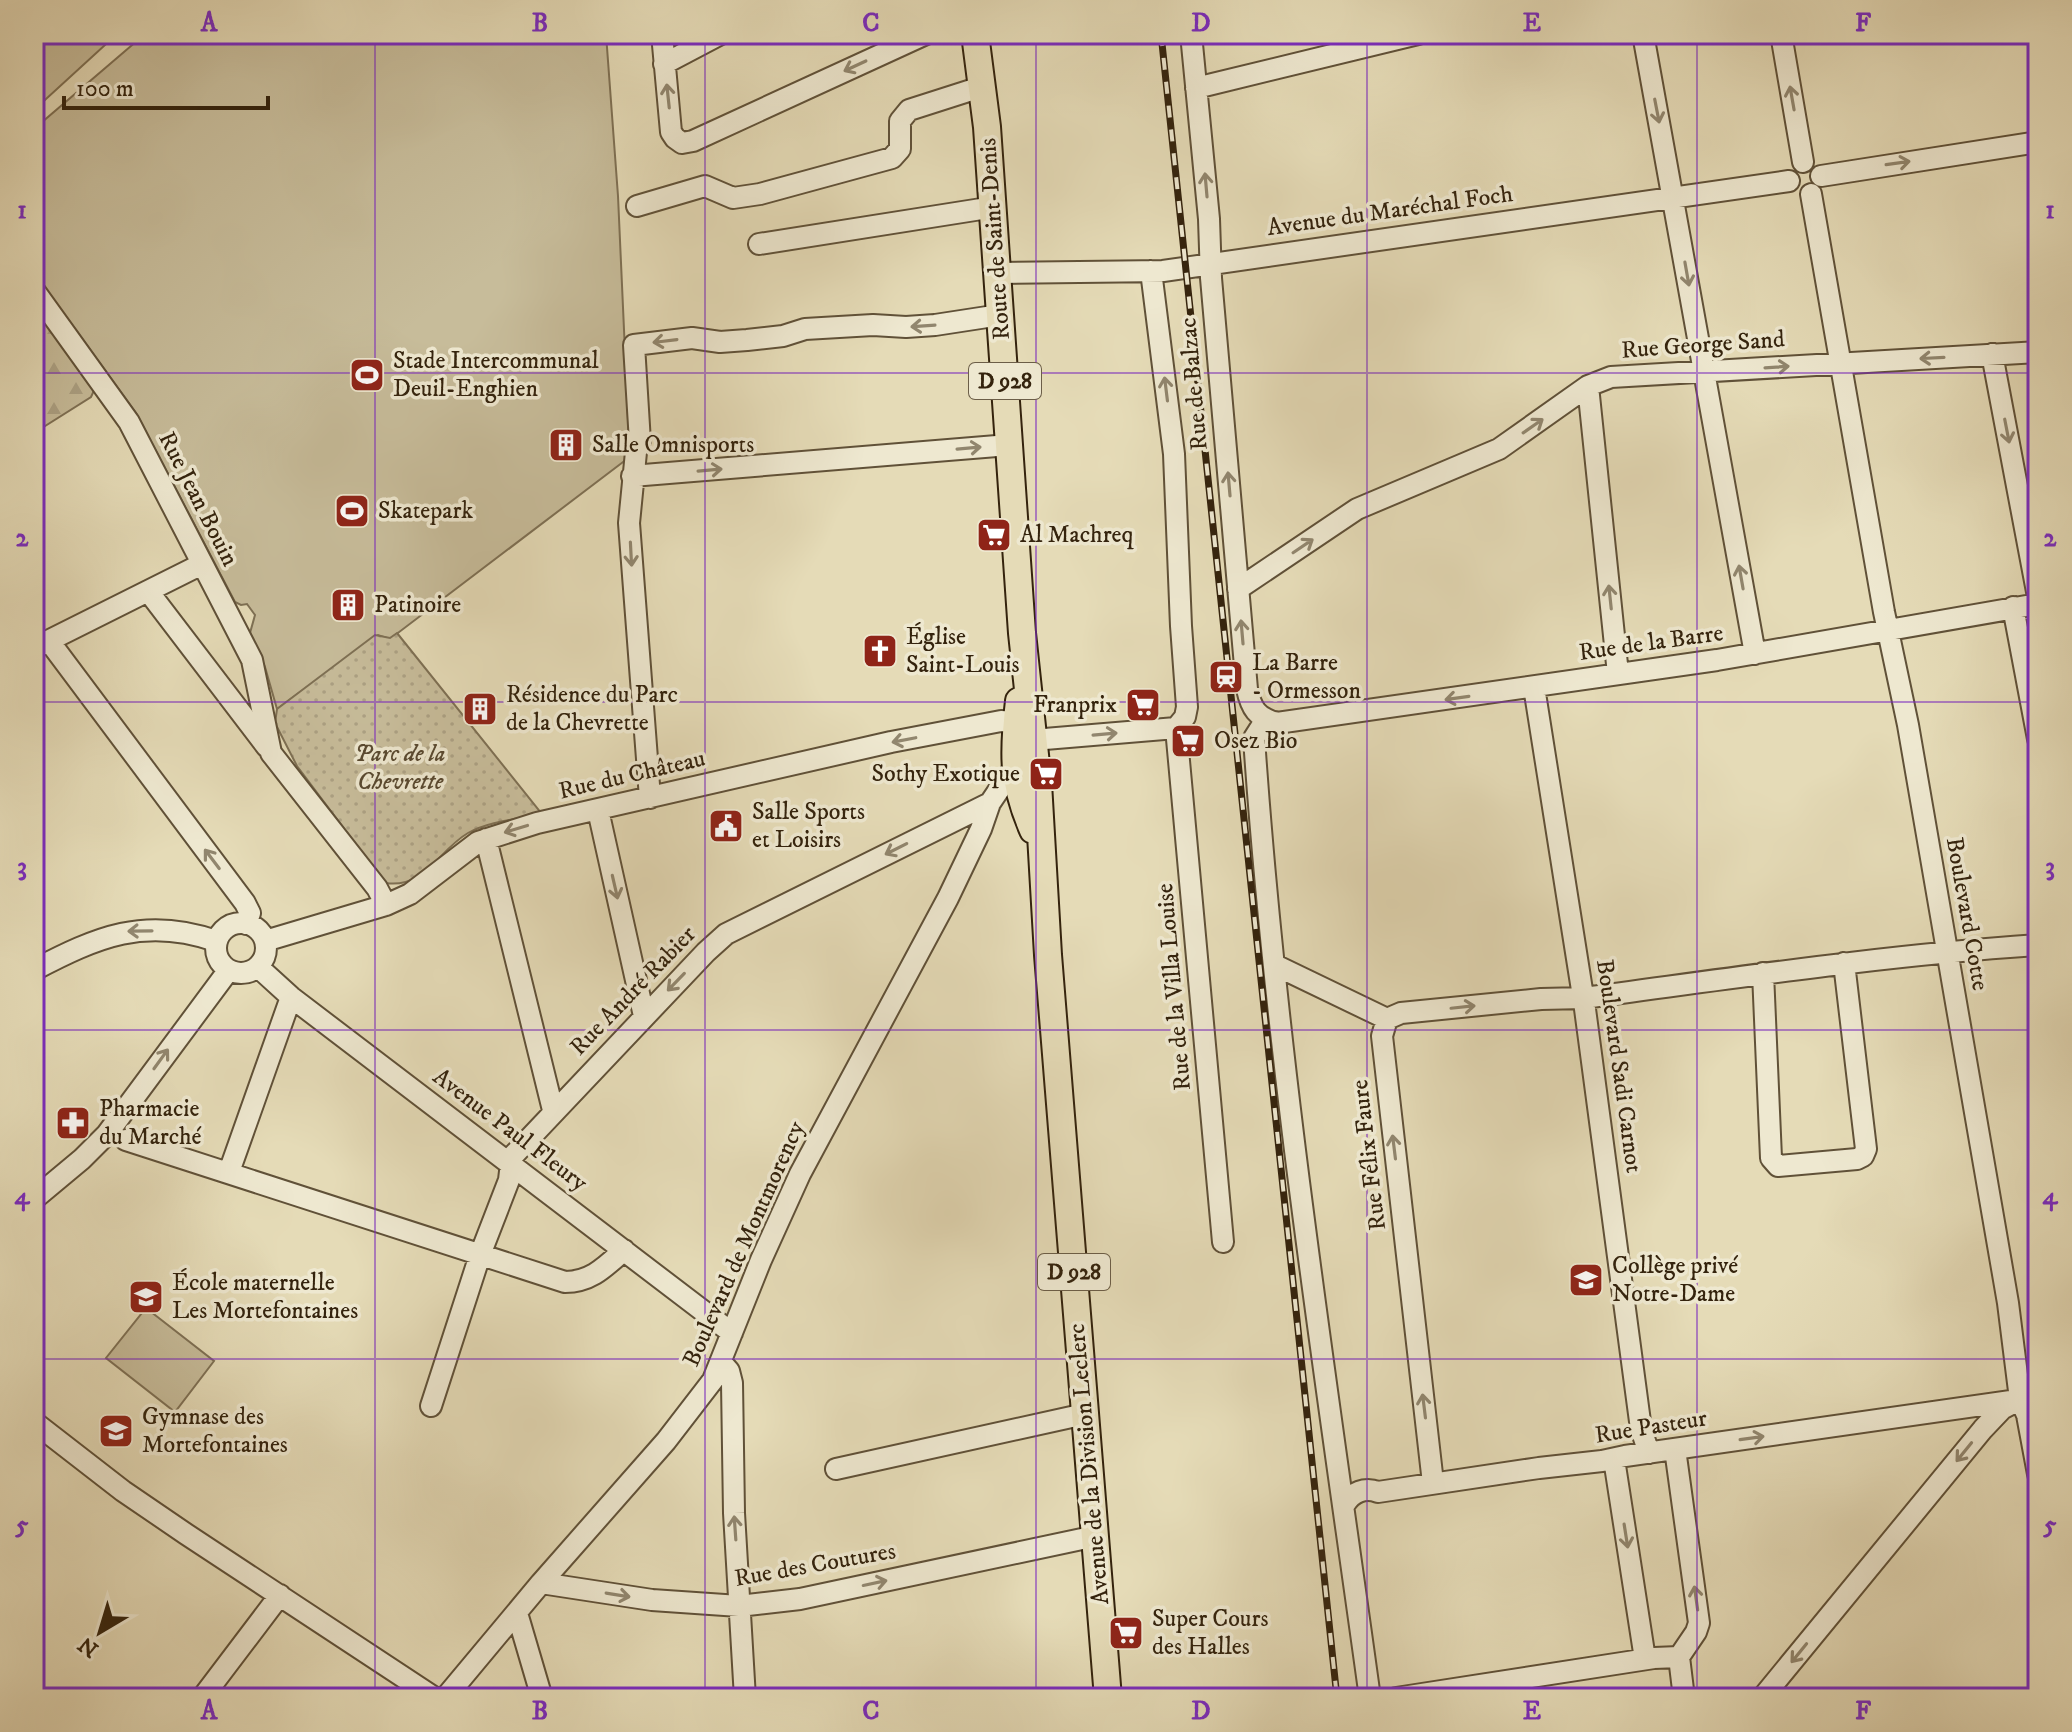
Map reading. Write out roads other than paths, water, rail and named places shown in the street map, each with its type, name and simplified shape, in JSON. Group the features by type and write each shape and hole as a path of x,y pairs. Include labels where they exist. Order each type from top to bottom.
{"main road":[{"name":"Route de Saint-Denis","path":"981,42 1012,488"},
{"name":"Avenue de la Division Leclerc","path":"1012,488 1024,653 1023,738 1011,799 1040,847 1108,1698"}],"street":[{"path":"662,34 671,132 678,142 688,143 926,34"},
{"path":"664,64 721,34"},
{"name":"Rue de Balzac","path":"1191,34 1238,589 1251,703 1261,717 1269,721"},
{"path":"1196,88 1418,34"},
{"path":"1643,34 1755,654"},
{"path":"1781,34 1803,162"},
{"path":"637,206 705,186 733,198 760,194 892,158 900,149 900,121 909,110 984,86"},
{"path":"1821,176 2038,142"},
{"path":"1803,162 1817,167 1821,176 1820,185 1811,194 1797,193 1789,181 1792,169 1803,162"},
{"name":"Avenue du Maréchal Foch","path":"998,273 1151,271 1789,181"},
{"name":"Boulevard Cotte","path":"1811,194 1888,631 1911,740 2008,1303 2029,1398 2027,1415 2038,1474"},
{"path":"759,244 994,207"},
{"path":"1151,271 1174,454 1187,707 1185,717 1176,728"},
{"name":"Rue Jean Bouin","path":"34,290 129,422 252,660 271,753"},
{"path":"650,798 629,523 632,476 640,442 634,345 692,338 720,342 747,340 816,328 935,325 1000,315"},
{"name":"Rue George Sand","path":"1238,589 1357,509 1499,449 1588,386 1611,377 2038,352"},
{"path":"1992,354 2038,597"},
{"path":"1588,386 1618,674"},
{"path":"632,476 1009,445"},
{"path":"202,564 42,644 245,903 250,913 246,924"},
{"name":"Rue Jean Bouin","path":"148,591 377,888 386,905"},
{"name":"Rue de la Barre","path":"1269,721 1292,721 1755,654 2038,604"},
{"path":"2013,607 2038,739"},
{"name":"Boulevard Sadi Carnot","path":"1534,687 1584,998 1641,1429 1649,1453"},
{"path":"1269,721 1266,728 1257,730 1254,738 1275,965 1328,1405 1345,1504 1370,1698"},
{"name":"Rue du Château","path":"265,941 386,905 419,889 486,839 537,823 891,742 980,725 1023,738 1176,728"},
{"name":"Rue de la Villa Louise","path":"1176,728 1223,1242"},
{"name":"Rue André Rabier","path":"510,1162 553,1110 726,934 1011,799"},
{"name":"Boulevard de Montmorency","path":"445,1698 706,1391 722,1363 761,1260 800,1174 948,898 1011,799"},
{"path":"598,810 644,1016"},
{"path":"486,839 553,1110"},
{"path":"239,923 258,930 265,941 265,955 258,967 245,974 228,971 216,956 216,941 224,929 239,923"},
{"path":"34,970 84,944 126,932 182,931 216,941"},
{"path":"1275,965 1387,1019 1401,1013 1541,999 1584,998 1844,963 1947,951 2038,945"},
{"path":"1763,973 1771,1158 1778,1166 1857,1159 1866,1149 1844,963"},
{"name":"Avenue Paul Fleury","path":"258,967 291,997 732,1333"},
{"path":"34,1199 107,1134 228,971"},
{"path":"229,1172 291,997"},
{"name":"Rue Félix Faure","path":"1387,1019 1382,1036 1433,1483"},
{"path":"126,1140 565,1282 581,1282 594,1275 624,1250"},
{"path":"431,1406 480,1255 509,1180 510,1162"},
{"path":"722,1363 729,1371 732,1383 734,1513 745,1698"},
{"path":"1762,1698 1983,1429 2002,1409 2029,1398"},
{"name":"Rue Pasteur","path":"1345,1504 1349,1496 1356,1492 1378,1492 2029,1398"},
{"path":"1970,1405 1979,1415 1983,1429"},
{"path":"836,1469 1085,1414"},
{"path":"34,1422 123,1491 435,1698"},
{"path":"1673,1698 1673,1657 1696,1632 1699,1623 1675,1449"},
{"path":"1614,1459 1645,1659"},
{"name":"Rue des Coutures","path":"541,1583 652,1600 739,1606 800,1599 1096,1536"},
{"path":"202,1698 280,1595"},
{"path":"517,1613 542,1698"},
{"path":"1396,1698 1673,1657"},
{"path":"1673,1657 1684,1698"}],"railway":[{"path":"1161,34 1337,1698"}],"place":[{"name":"Stade Intercommunal Deuil-Enghien","path":"367,375"},
{"name":"Salle Omnisports","path":"566,445"},
{"name":"Skatepark","path":"352,511"},
{"name":"Al Machreq","path":"994,535"},
{"name":"Patinoire","path":"348,605"},
{"name":"Église Saint-Louis","path":"880,651"},
{"name":"La Barre - Ormesson","path":"1226,677"},
{"name":"Franprix","path":"1143,705"},
{"name":"Résidence du Parc de la Chevrette","path":"480,709"},
{"name":"Osez Bio","path":"1188,741"},
{"name":"Sothy Exotique","path":"1046,774"},
{"name":"Salle Sports et Loisirs","path":"726,826"},
{"name":"Pharmacie du Marché","path":"73,1123"},
{"name":"Collège privé Notre-Dame","path":"1586,1280"},
{"name":"École maternelle Les Mortefontaines","path":"146,1297"},
{"name":"Gymnase des Mortefontaines","path":"116,1431"},
{"name":"Super Cours des Halles","path":"1126,1633"}],"park label":[{"name":"Parc de la Chevrette","path":"400,768"}]}
